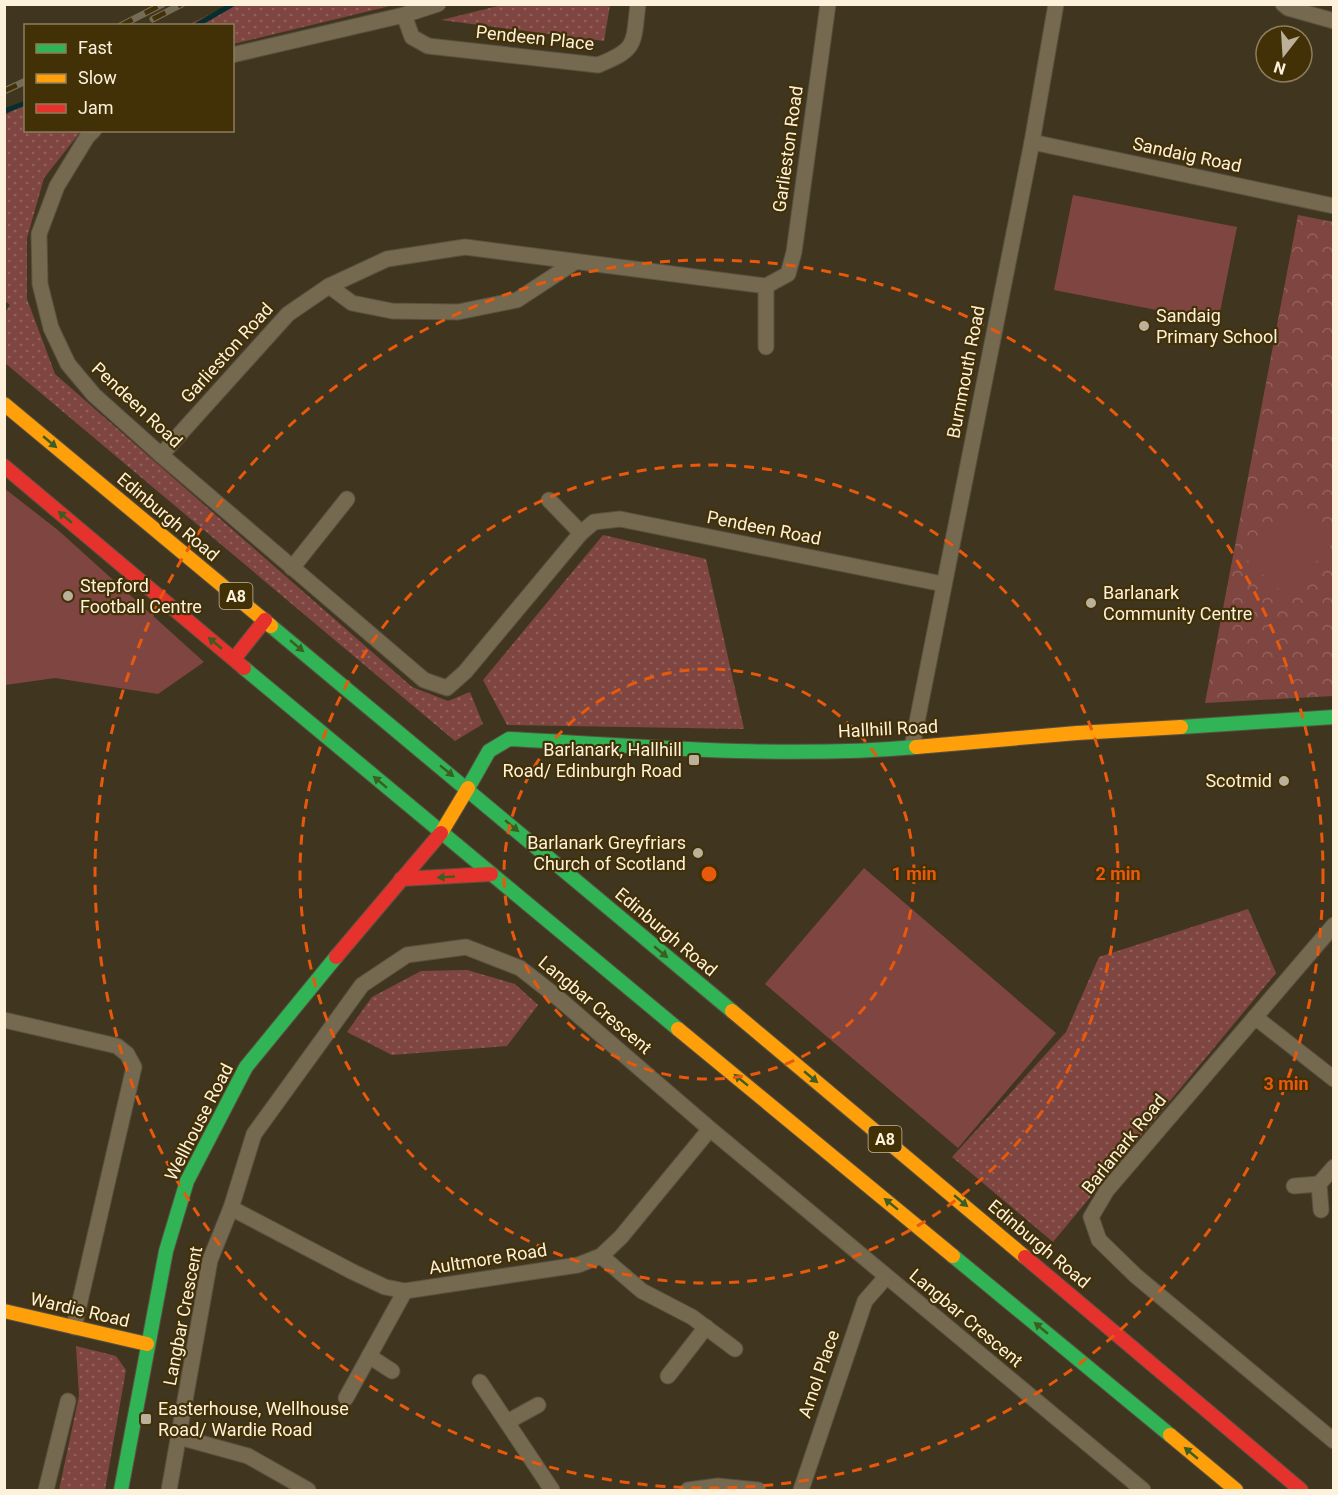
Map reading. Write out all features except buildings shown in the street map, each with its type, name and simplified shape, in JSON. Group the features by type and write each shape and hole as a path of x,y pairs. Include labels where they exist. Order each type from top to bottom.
{"main road":[{"name":"Edinburgh Road","path":"4,404 468,788 735,1014 960,1200 1301,1491"},
{"name":"A8","path":"4,466 441,833 1236,1491"},
{"path":"234,659 265,620"},
{"name":"Hallhill Road","path":"441,833 489,751 509,739 723,750 856,752 1077,733 1334,717"},
{"name":"Wellhouse Road","path":"121,1491 166,1251 187,1181 246,1067 400,879 441,833"},
{"path":"400,879 491,874"},
{"name":"Wardie Road","path":"4,1311 147,1344"}],"street":[{"path":"234,55 404,15 438,4"},
{"name":"Pendeen Place","path":"404,15 412,37 428,46 598,65 623,55 633,41 638,4"},
{"name":"Garlieston Road","path":"160,455 288,314 329,286 387,259 465,247 766,286 788,274 794,252 828,4"},
{"name":"Burnmouth Road","path":"912,747 1032,142 1056,4"},
{"path":"1283,4 1288,8 1334,21"},
{"name":"Pendeen Road","path":"92,132 57,186 39,234 40,284 51,328 68,364 94,395 160,455 424,680 447,688 465,672 581,533 594,522 620,519 943,584"},
{"name":"Sandaig Road","path":"1032,142 1334,206"},
{"path":"329,286 352,303 392,311 458,312 517,300 575,262"},
{"path":"766,286 766,347"},
{"path":"292,568 347,499"},
{"path":"549,500 581,533"},
{"name":"Barlanark Road","path":"1334,925 1107,1190 1091,1217 1099,1239 1137,1276 1334,1441"},
{"name":"Langbar Crescent","path":"169,1491 210,1260 231,1208 254,1134 362,985 407,955 466,947 520,968 557,997 710,1129 1143,1491"},
{"path":"1255,1017 1334,1080"},
{"path":"4,1020 117,1046 127,1054 134,1067 74,1327"},
{"name":"Aultmore Road","path":"231,1208 353,1272 385,1287 405,1292 578,1266 601,1256 621,1237 710,1129"},
{"path":"1294,1186 1319,1184 1334,1167"},
{"path":"1319,1184 1322,1210"},
{"path":"601,1256 642,1291 692,1317 735,1349"},
{"name":"Arnol Place","path":"801,1491 865,1301 886,1277"},
{"path":"346,1398 405,1292"},
{"path":"668,1376 706,1327"},
{"path":"369,1356 392,1371"},
{"path":"480,1382 552,1491"},
{"path":"46,1491 68,1401"},
{"path":"507,1422 538,1405"},
{"path":"179,1437 248,1456 308,1491"},
{"path":"688,1491 718,1486 758,1491"}],"green space":[{"path":"231,4 394,4 234,44 234,24 190,24"},
{"path":"502,5 610,5 604,41 441,20"},
{"path":"24,105 24,132 80,132 44,178 27,238 27,299 55,374 412,687 448,701 470,692 483,724 455,741 5,363 5,312 10,305 4,300 5,115"},
{"path":"1073,195 1237,227 1218,322 1054,290"},
{"path":"1298,215 1333,222 1333,696 1205,703"},
{"name":"Stepford Football Centre","path":"4,488 59,531 204,662 158,694 55,678 5,685"},
{"path":"1298,505 1333,538 1333,543 1285,595 1247,560"},
{"path":"603,535 706,559 744,729 507,725 483,680"},
{"path":"864,868 1056,1033 958,1148 765,984"},
{"path":"1248,909 1276,973 1053,1242 952,1157 1066,1032 1099,957"},
{"path":"467,970 515,984 538,1005 507,1046 392,1055 347,1032 372,997 421,971"},
{"path":"76,1346 116,1356 126,1370 105,1490 59,1490 79,1396"}],"waterway":[{"path":"198,24 233,4"},
{"path":"4,111 24,104"}],"railway":[{"path":"124,24 163,4"},
{"path":"153,19 182,4"},
{"path":"4,91 24,82"}],"traffic: fast":[{"path":"271,626 732,1011"},
{"path":"244,668 678,1029"},
{"path":"1181,727 1334,717"},
{"path":"468,788 489,751 509,739 763,752 916,747"},
{"path":"121,1490 166,1251 187,1181 246,1067 336,957"},
{"path":"953,1256 1170,1435"}],"traffic: slow":[{"path":"4,404 271,626"},
{"path":"916,747 1077,733 1181,727"},
{"path":"441,833 468,788"},
{"path":"732,1011 1025,1257"},
{"path":"678,1029 953,1256"},
{"path":"4,1311 147,1344"},
{"path":"1170,1435 1236,1490"}],"traffic: jam":[{"path":"4,466 244,668"},
{"path":"234,659 265,620"},
{"path":"336,957 441,833"},
{"path":"401,879 491,874"},
{"path":"1025,1257 1301,1490"}],"place":[{"name":"Sandaig Primary School","path":"1144,326"},
{"name":"Stepford Football Centre","path":"68,596"},
{"name":"Barlanark Community Centre","path":"1091,603"},
{"name":"Barlanark, Hallhill Road/ Edinburgh Road","path":"694,760"},
{"name":"Scotmid","path":"1284,781"},
{"name":"Barlanark Greyfriars Church of Scotland","path":"698,853"},
{"name":"Easterhouse, Wellhouse Road/ Wardie Road","path":"146,1419"}]}
